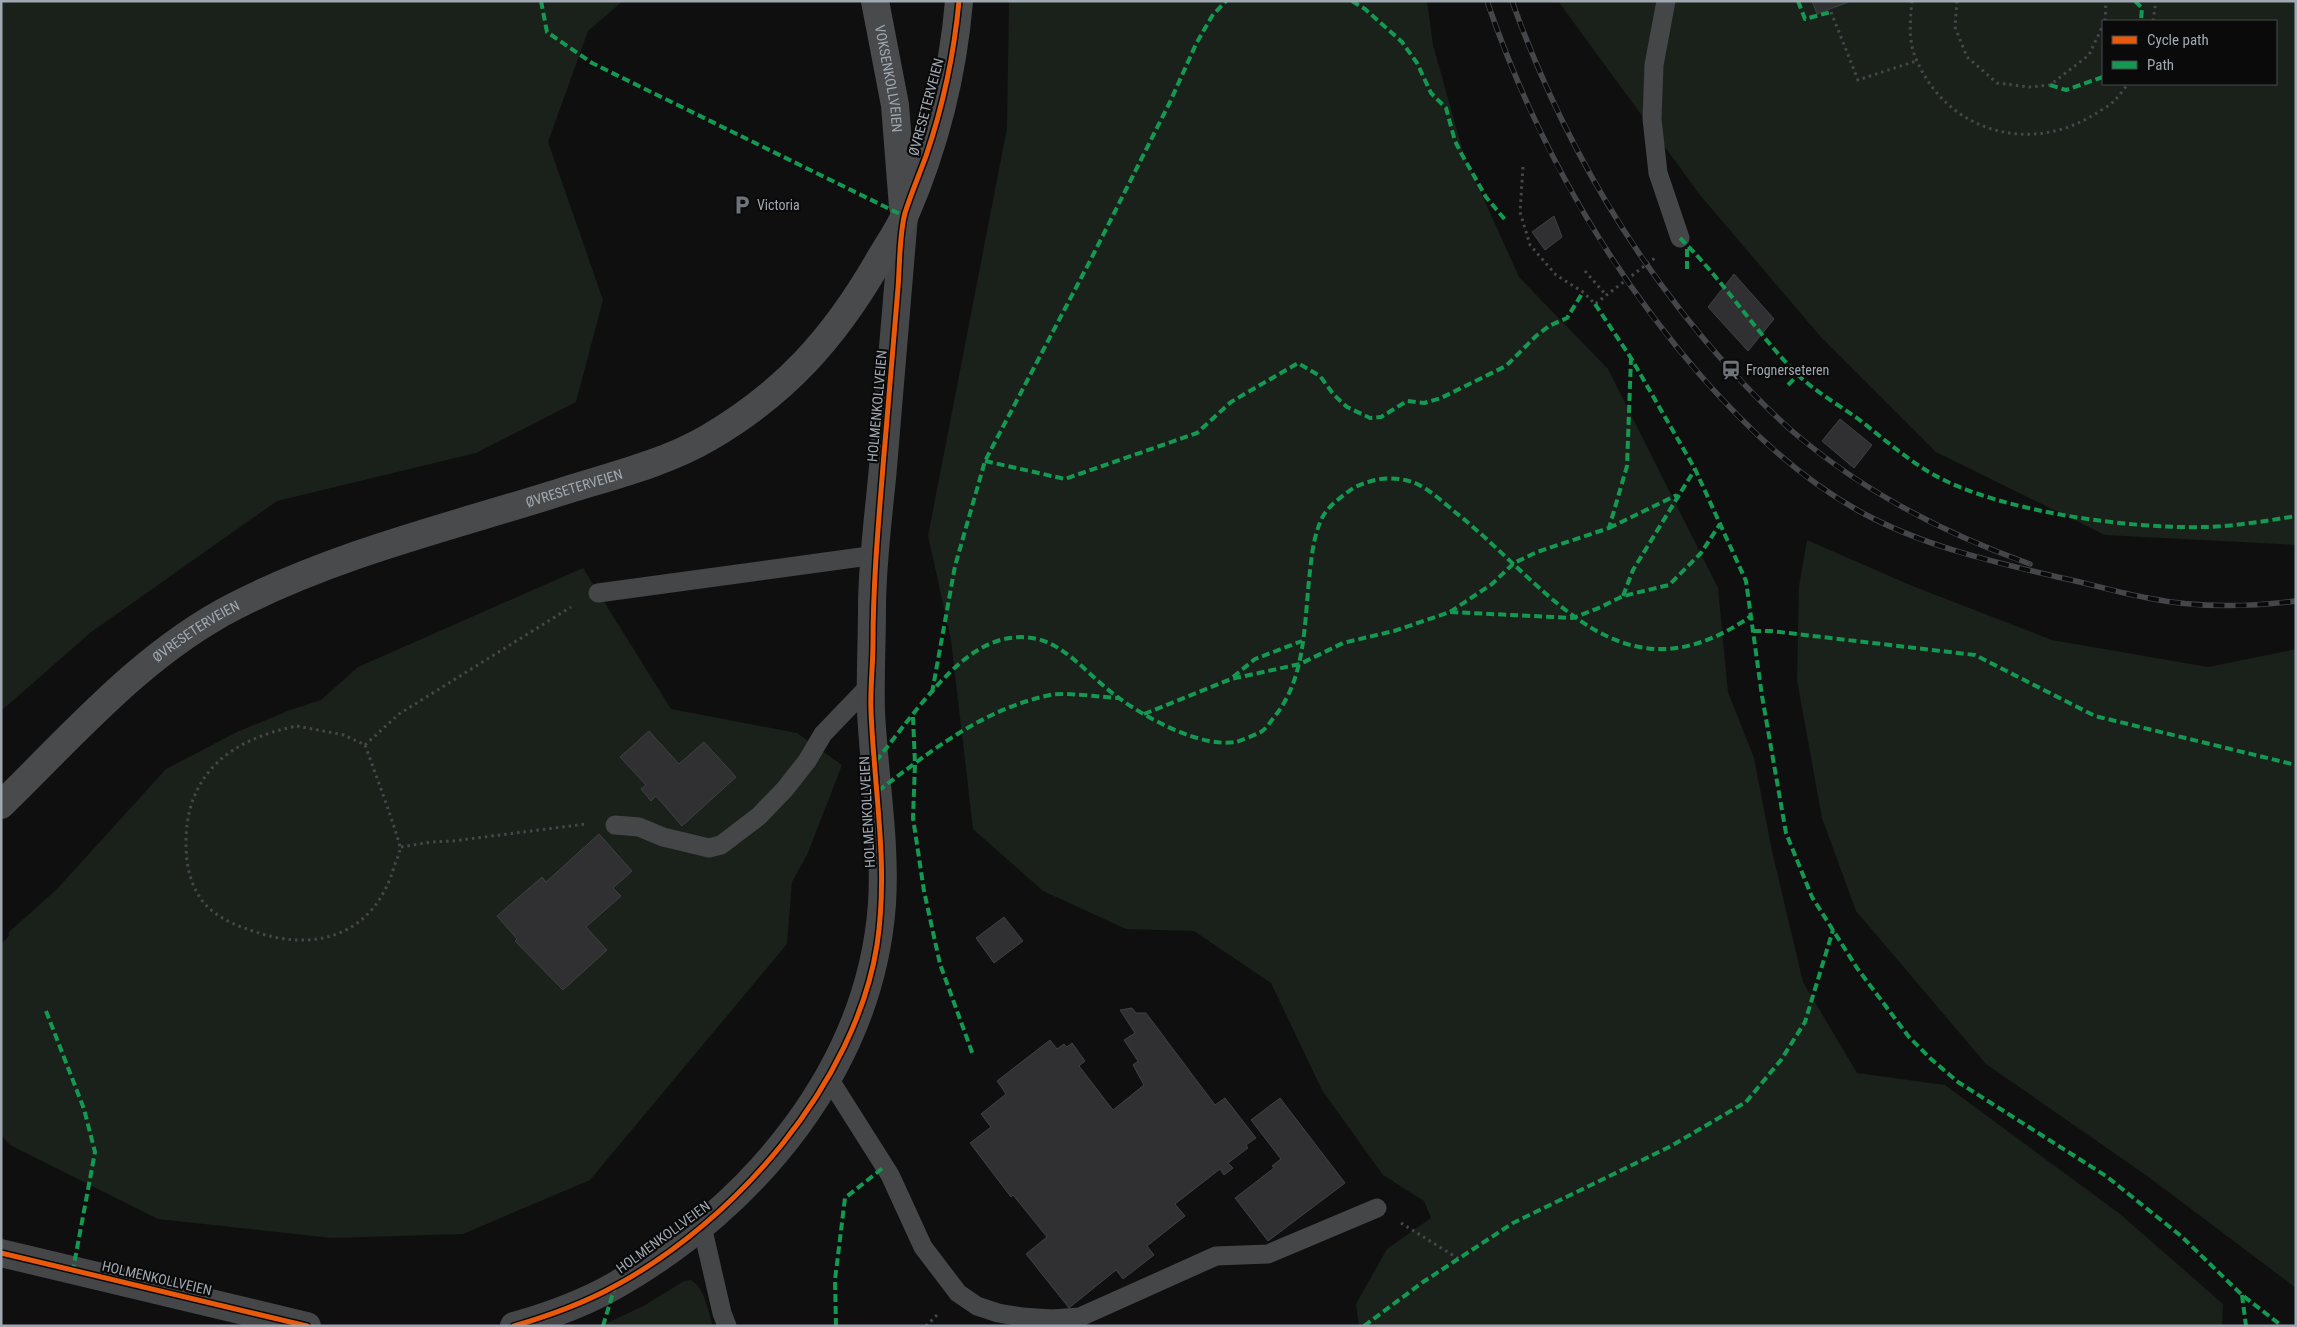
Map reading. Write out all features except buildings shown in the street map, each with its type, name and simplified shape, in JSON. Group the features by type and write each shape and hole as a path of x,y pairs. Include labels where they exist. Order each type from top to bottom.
{"main road":[{"name":"VOKSENKOLLVEIEN","path":"875,1 895,105 904,216"},
{"name":"ØVRESETERVEIEN","path":"1,805 127,681 200,626 234,607 310,573 377,549 654,462 705,440 739,419 775,392 811,358 841,322 904,216 927,153 946,89 956,39 959,1"}],"street":[{"name":"HOLMENKOLLVEIEN","path":"514,1326 580,1303 614,1286 662,1256 702,1226 736,1195 782,1146 828,1077 854,1027 864,1000 876,946 882,903 881,824 871,713 872,604 904,216"},
{"name":"HOLMENKOLLVEIEN","path":"1,1253 307,1326"}],"lane":[{"path":"1666,1 1654,65 1652,119 1658,173 1680,238"},
{"path":"598,592 876,555"},
{"path":"615,825 639,827 688,844 708,848 721,845 759,816 785,790 807,761 823,734 871,684"},
{"path":"828,1077 890,1175 928,1255 958,1293 977,1306 998,1313 1037,1318 1080,1317 1216,1256 1268,1254 1377,1208"},
{"path":"702,1226 722,1313 727,1326"}],"path":[{"path":"1912,1 1909,26 1916,60 1939,98 1970,121 2009,134 2042,135 2077,125 2113,102 2127,85"},
{"path":"1957,1 1955,27 1967,57 1997,83 2029,87 2050,84 2089,55 2102,28"},
{"path":"2105,20 2106,1"},
{"path":"2153,20 2156,1"},
{"path":"1831,12 1858,80 1916,60"},
{"path":"1523,167 1520,212 1530,245 1556,275 1583,292 1594,304 1680,238"},
{"path":"1585,271 1606,295"},
{"path":"365,745 399,714 562,612 598,592"},
{"path":"297,726 344,735 365,745 401,847 384,894 366,917 349,929 313,941 275,937 238,926 205,904 190,875 186,858 187,821 192,799 202,781 232,751 250,740 272,731 297,726"},
{"path":"401,847 567,825 591,823 615,825"},
{"path":"1377,1208 1459,1259"},
{"path":"926,1326 932,1320"}],"shaded area":[{"path":"1,1 623,1 588,31 548,142 603,300 576,402 476,453 277,501 90,633 1,711"},
{"path":"1009,1 1427,1 1433,45 1464,155 1519,277 1608,369 1718,588 1728,692 1754,758 1772,851 1803,982 1857,1073 1945,1085 2120,1214 2223,1304 2222,1326 1359,1326 1356,1304 1387,1249 1431,1218 1424,1201 1383,1175 1322,1090 1271,983 1194,931 1126,929 1043,891 973,829 951,640 928,536 1007,128"},
{"path":"1558,1 2296,1 2296,545 2105,535 1936,452 1820,336 1700,195"},
{"path":"1807,540 1910,585 2052,640 2208,667 2296,649 2296,1288 2150,1178 1986,1064 1856,911 1822,818 1797,680 1799,586"},
{"path":"583,568 671,709 797,733 842,765 807,855 792,882 787,944 590,1180 463,1234 332,1238 158,1219 10,1145 1,1135 1,944 9,936 9,932 57,889 166,769 237,732 290,710 321,700 358,667"},
{"path":"691,1280 700,1288 703,1294 713,1326 601,1326 645,1305 684,1281"}],"railway":[{"path":"1487,1 1506,53 1550,152 1603,245 1633,290 1718,395 1755,433 1815,483 1859,511 1908,534 1958,552 2010,566 2137,596 2185,604 2241,605 2296,601"},
{"path":"1512,1 1531,51 1553,100 1576,149 1603,196 1631,241 1662,285 1695,328 1738,378 1789,428 1824,457 1879,494 1968,539 2030,564"}],"marked path":[{"path":"541,1 547,32 592,63 904,216"},
{"path":"932,693 955,566 985,461 1091,259 1170,102 1196,44 1212,16 1226,1"},
{"path":"1352,1 1365,9 1402,42 1417,63 1431,93 1446,108 1455,141 1461,153 1486,197 1507,222"},
{"path":"1798,1 1805,19 1831,12"},
{"path":"2135,1 2142,8 2141,20"},
{"path":"2050,85 2066,90 2102,77"},
{"path":"1680,238 1696,254 1766,340 1796,373 1817,391 1857,418 1915,463 1936,476 1964,489 1996,499 2067,516 2141,525 2206,527 2296,516"},
{"path":"1687,245 1687,269"},
{"path":"985,461 1065,479 1197,433 1231,402 1298,363 1320,376 1334,395 1347,407 1370,418 1381,417 1407,401 1424,403 1441,398 1506,366 1536,336 1549,326 1567,318 1583,292"},
{"path":"1595,304 1631,358 1695,469 1746,581 1762,696 1786,833 1812,897 1857,968 1909,1037 1958,1082 2106,1176 2181,1236 2242,1295 2282,1326"},
{"path":"1450,612 1492,584 1514,563 1537,552 1609,528 1627,466 1631,358"},
{"path":"1788,385 1798,375"},
{"path":"1623,596 1633,570 1695,469"},
{"path":"876,761 924,701 964,659 996,641 1015,637 1034,638 1062,650 1130,706 1174,730 1222,743 1236,742 1261,732 1270,723 1285,700 1299,665 1313,551 1322,518 1331,506 1352,489 1364,483 1377,480 1391,478 1420,485 1460,516 1559,605 1592,628 1627,644 1664,649 1705,641 1751,616"},
{"path":"1609,528 1677,495"},
{"path":"1144,714 1231,679 1300,664 1343,643 1394,631 1450,612 1573,618 1623,596 1669,585 1701,553 1720,524"},
{"path":"1753,631 1771,631 1975,655 2095,716 2296,765"},
{"path":"1233,677 1255,659 1302,641"},
{"path":"878,791 959,733 1002,710 1057,694 1118,698"},
{"path":"913,717 915,764 913,818 924,891 940,964 973,1055"},
{"path":"1364,1326 1423,1282 1513,1223 1671,1146 1746,1102 1781,1060 1805,1022 1833,930"},
{"path":"46,1011 84,1109 95,1152 73,1270"},
{"path":"836,1326 835,1280 845,1198 884,1167"},
{"path":"603,1326 615,1286"},
{"path":"2242,1295 2246,1326"}],"cycle path":[{"path":"514,1326 565,1309 613,1287 658,1259 703,1226 744,1187 782,1144 816,1097 844,1048 864,997 877,945 882,886 871,694 877,548 901,241 905,213 926,156 943,99 951,60 959,1"},
{"path":"1,1253 307,1326"}],"place":[{"name":"Victoria","path":"742,205"},
{"name":"Frognerseteren","path":"1731,370"}]}
